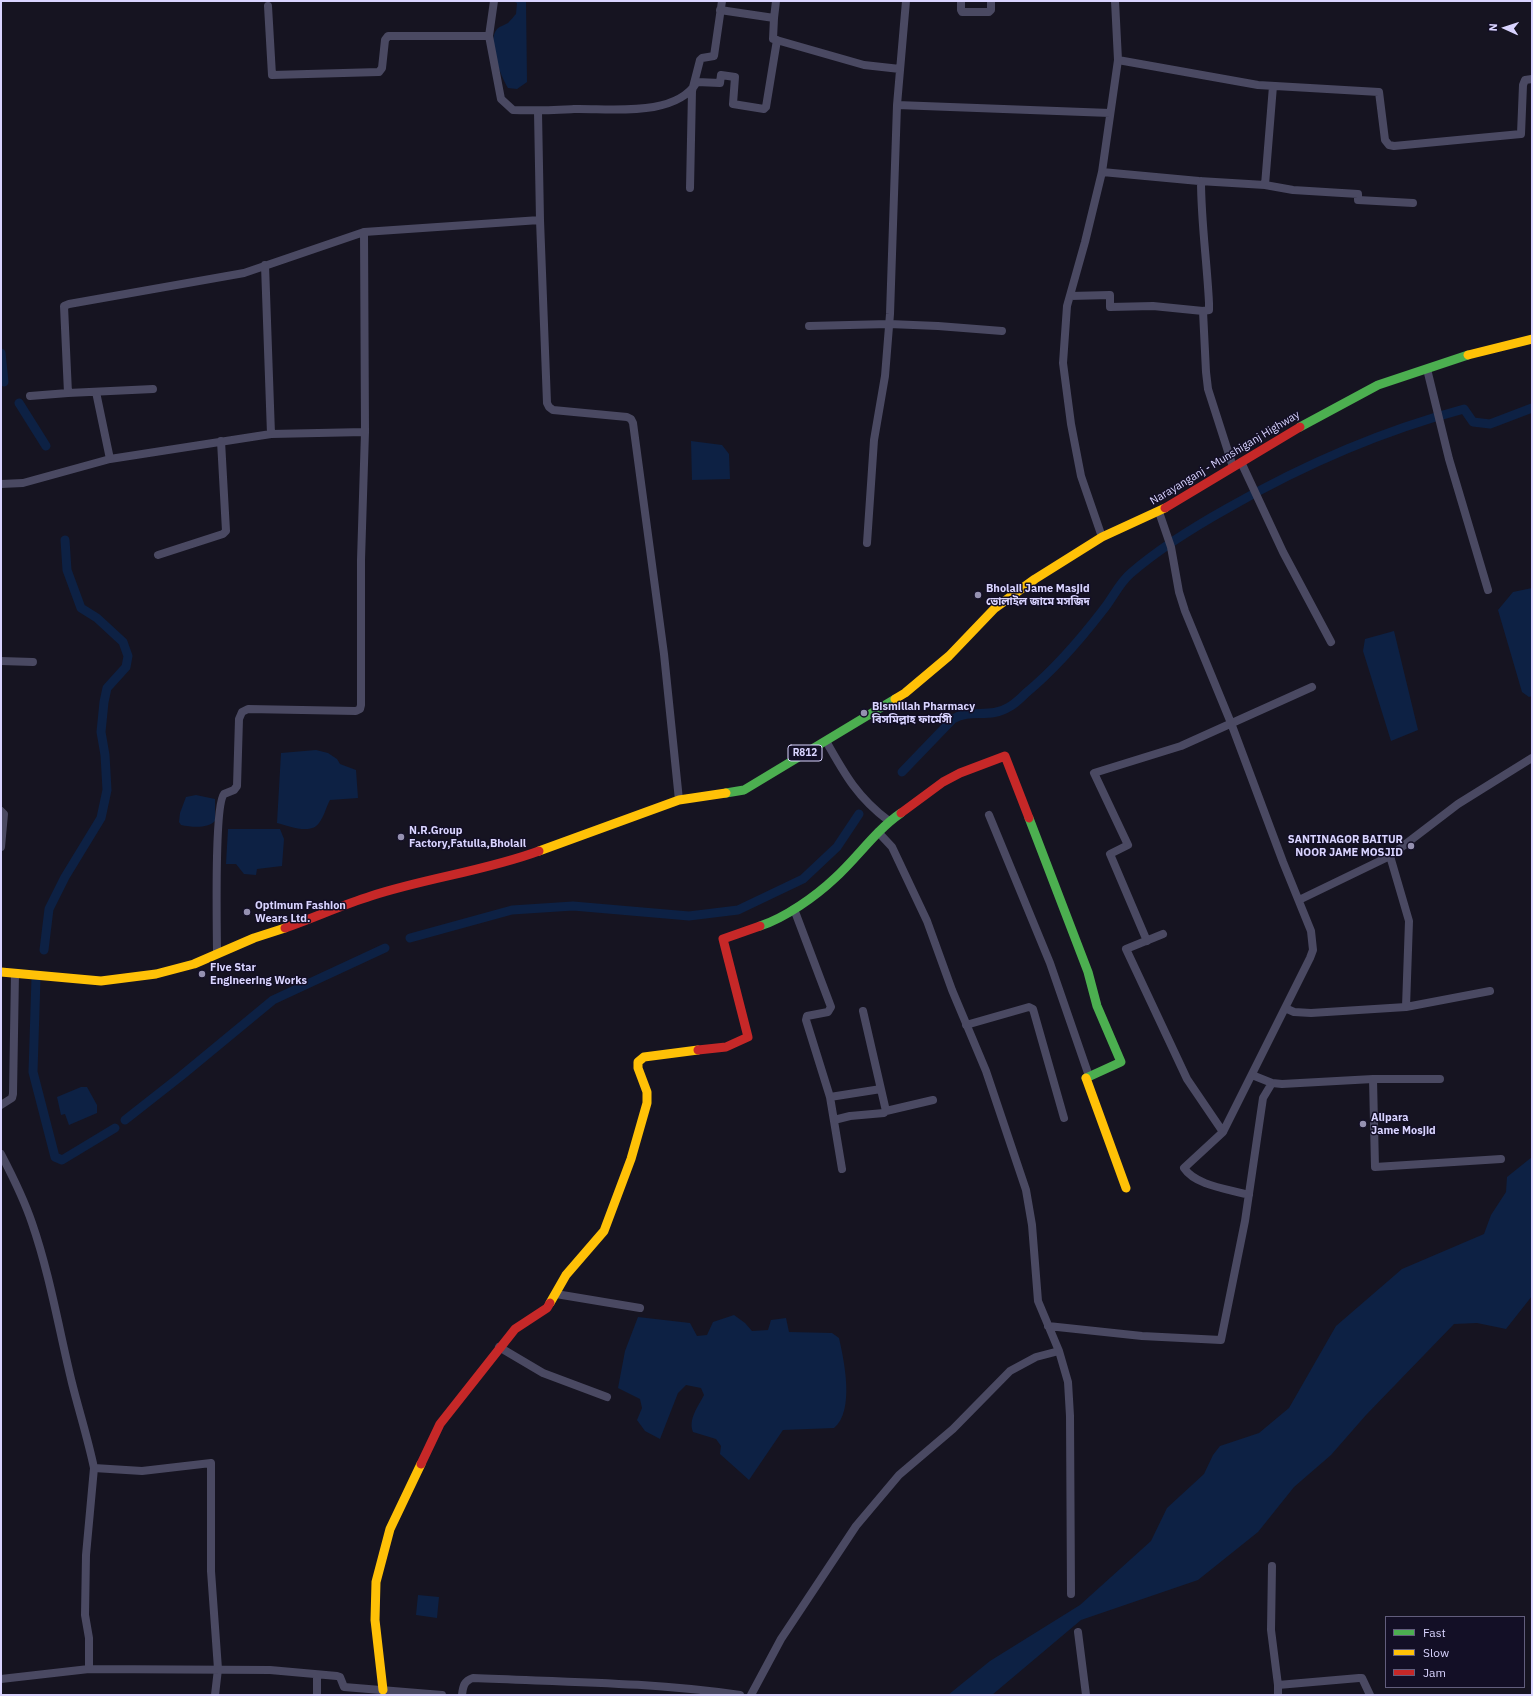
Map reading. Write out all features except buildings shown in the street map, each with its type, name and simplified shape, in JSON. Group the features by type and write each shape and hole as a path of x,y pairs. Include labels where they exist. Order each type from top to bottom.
{"street":[{"path":"494,1 489,36 501,99 513,110 538,112 575,109 643,109 679,98 692,91 697,82 720,83 721,75 734,76 733,104 764,109 766,107 777,40"},
{"path":"690,188 692,91 700,60 702,58 714,56 722,1"},
{"path":"776,1 772,37 777,40 864,65 900,69"},
{"path":"867,543 874,440 885,376 889,324 897,105 906,1"},
{"path":"961,1 961,11 989,12 991,10 991,1"},
{"path":"1102,537 1081,476 1071,424 1063,363 1067,306 1102,172 1118,60 1115,1"},
{"path":"268,6 272,75 379,72 382,68 386,40 388,36 489,36"},
{"path":"720,10 774,18"},
{"path":"1118,60 1258,85 1379,92 1385,140 1390,145 1394,146 1521,134 1523,85 1526,80 1532,79"},
{"path":"1265,185 1273,86"},
{"path":"897,105 1110,113"},
{"path":"538,112 540,220 547,403 553,410 627,417 631,419 633,423 664,654 679,800"},
{"path":"1102,172 1265,185 1294,190 1358,194 1358,200 1414,203"},
{"path":"1070,296 1110,295 1110,308 1153,306 1203,311 1209,310 1205,232 1200,205 1201,181"},
{"path":"68,393 64,306 244,273 364,232 540,220"},
{"path":"217,954 218,840 221,801 224,794 234,790 236,786 239,719 242,712 248,709 356,711 360,709 361,705 361,560 365,432 364,232"},
{"path":"265,265 271,434"},
{"path":"1203,311 1208,389 1233,467"},
{"path":"809,326 889,324 1002,331"},
{"name":"Narayanganj - Munshiganj Highway","path":"1,972 75,980 101,981 156,974 194,964 254,938 294,925 371,896 447,875 516,860 679,800 744,790 905,693 949,656 995,608 1035,579 1102,537 1160,512 1298,428 1378,385 1471,354 1532,339"},
{"path":"1427,368 1464,512 1488,590"},
{"path":"30,396 153,389"},
{"path":"96,392 110,459"},
{"path":"1,484 23,483 110,459 221,441 271,434 365,432"},
{"path":"158,555 223,534 226,531 221,441"},
{"path":"1241,462 1263,512 1331,642"},
{"path":"1160,512 1171,547 1184,611 1231,723 1311,931 1313,950 1223,1132 1184,1168 1189,1175 1207,1183 1249,1195"},
{"path":"1,661 33,662"},
{"path":"1147,941 1110,854 1128,845 1094,773 1181,746 1312,687"},
{"path":"826,741 849,782 870,807 889,822"},
{"path":"383,1690 375,1620 376,1582 390,1529 440,1424 499,1347 516,1328 547,1308 566,1274 578,1263 604,1231 631,1160 648,1103 647,1092 638,1068 638,1062 644,1057 726,1047 748,1037 748,1032 723,939 764,925 794,909 835,878 889,822 942,782 960,773 1004,756 1088,972 1089,982 1098,1006 1121,1062 1085,1078 1126,1188"},
{"path":"1299,900 1390,856 1458,804 1532,758"},
{"path":"1,811 4,814 1,847"},
{"path":"989,815 1050,963 1089,1076"},
{"path":"878,832 892,847 926,921 966,1025 986,1070 1026,1190 1032,1225 1038,1301 1059,1351 1068,1382 1070,1416 1071,1594"},
{"path":"1390,856 1409,921 1406,1007"},
{"path":"794,909 831,1007 828,1012 810,1015 806,1018 830,1097 842,1170"},
{"path":"1163,934 1126,949 1187,1079 1223,1132"},
{"path":"1,1105 12,1098 13,1094 14,973"},
{"path":"1285,1008 1294,1012 1311,1013 1406,1007 1490,990"},
{"path":"966,1025 1029,1007 1032,1009 1064,1118"},
{"path":"862,1010 886,1111"},
{"path":"1252,1075 1272,1083 1282,1084 1373,1079 1440,1079"},
{"path":"1373,1079 1375,1167 1501,1159"},
{"path":"1048,1326 1142,1336 1221,1340 1245,1221 1263,1098 1272,1083"},
{"path":"830,1097 881,1089"},
{"path":"834,1120 850,1116 884,1113 886,1111 933,1100"},
{"path":"1,1154 17,1185 32,1223 94,1468 86,1555 85,1615 88,1638 89,1669"},
{"path":"556,1294 640,1308"},
{"path":"499,1347 543,1373 607,1397"},
{"path":"751,1695 781,1639 856,1526 898,1475 953,1429 1010,1371 1036,1357 1059,1351"},
{"path":"94,1468 142,1471 211,1463 211,1571 218,1669 215,1695"},
{"path":"1272,1566 1272,1630 1278,1695"},
{"path":"1078,1632 1086,1695"},
{"path":"1,1679 89,1669 270,1670 340,1677 344,1687 442,1695"},
{"path":"317,1674 317,1695"},
{"path":"462,1695 463,1685 467,1680 473,1678 637,1684 692,1688 740,1695"},
{"path":"1278,1685 1362,1678 1370,1695"}],"water":[{"path":"513,1 526,1 527,82 517,89 508,88 505,83 496,59 493,42 497,29 508,23 516,14 517,3"},
{"path":"691,441 722,445 729,454 730,479 692,480"},
{"path":"1532,588 1532,696 1529,697 1522,692 1498,610 1513,592"},
{"path":"1394,631 1418,730 1391,741 1363,651 1365,639"},
{"path":"316,750 328,753 337,759 340,764 356,770 358,798 330,800 321,821 315,827 300,829 277,823 281,753"},
{"path":"196,795 215,799 215,821 212,824 204,826 194,827 181,825 179,822 180,813 186,797"},
{"path":"228,829 280,829 284,839 282,866 257,869 256,875 244,874 236,864 226,864"},
{"path":"81,1087 87,1087 97,1105 97,1113 69,1125 65,1114 61,1115 57,1097"},
{"path":"1532,1157 1532,1296 1506,1329 1477,1323 1454,1324 1366,1415 1331,1455 1294,1487 1258,1532 1198,1580 1081,1620 992,1695 948,1695 990,1661 1080,1605 1151,1541 1167,1508 1204,1474 1213,1455 1220,1446 1259,1433 1289,1408 1336,1326 1402,1269 1484,1234 1491,1215 1506,1192 1507,1177"},
{"path":"734,1315 745,1323 752,1331 768,1330 771,1320 786,1318 789,1332 832,1333 839,1338 845,1372 846,1398 844,1410 840,1420 834,1428 783,1430 749,1480 720,1454 721,1446 716,1439 693,1432 693,1418 704,1395 701,1388 686,1385 678,1393 660,1439 645,1431 637,1420 642,1408 640,1399 618,1388 625,1351 638,1317 690,1323 697,1336 707,1335 713,1322"},
{"path":"418,1595 439,1597 437,1618 416,1615"}],"waterway":[{"path":"1,353 4,382"},
{"path":"19,403 46,446"},
{"path":"902,772 953,719 967,714 1002,711 1016,703 1047,674 1076,643 1107,605 1127,577 1166,546 1215,515 1285,477 1343,451 1403,428 1464,409 1473,422 1490,424 1532,408"},
{"path":"44,950 49,909 65,877 101,818 107,790 105,755 101,732 104,702 107,688 126,667 128,656 123,642 97,618 81,608 67,570 65,540"},
{"path":"410,938 512,910 573,906 689,916 738,910 803,879 837,847 859,814"},
{"path":"125,1120 273,1000 385,948"},
{"path":"36,978 33,1072 55,1157 62,1160 115,1128"}],"traffic: fast":[{"path":"1300,427 1378,385 1468,355"},
{"path":"726,793 744,790 895,699"},
{"path":"760,926 780,918 819,892 843,870 883,828 901,813"},
{"path":"1029,818 1088,972 1097,1006 1121,1062 1086,1078"}],"traffic: slow":[{"path":"1468,355 1532,339"},
{"path":"895,699 905,693 949,656 995,608 1035,579 1102,537 1165,508"},
{"path":"539,851 679,800 726,793"},
{"path":"1,972 101,981 156,974 194,964 254,938 285,928"},
{"path":"550,1303 566,1275 604,1231 631,1159 647,1103 647,1092 638,1068 638,1062 644,1057 698,1050"},
{"path":"1086,1078 1126,1188"},
{"path":"383,1690 375,1620 376,1582 390,1529 421,1464"}],"traffic: jam":[{"path":"1165,508 1300,427"},
{"path":"901,813 943,782 960,773 1005,756 1029,818"},
{"path":"285,928 371,896 413,884 498,864 539,851"},
{"path":"698,1050 726,1047 748,1037 723,939 760,926"},
{"path":"421,1464 440,1424 515,1329 547,1308 550,1303"}],"place":[{"name":"Bholail Jame Masjid ভোলাইল জামে মসজিদ","path":"978,595"},
{"name":"Bismillah Pharmacy বিসমিল্লাহ ফার্মেসী","path":"864,713"},
{"name":"N.R.Group Factory,Fatulla,Bholail","path":"401,837"},
{"name":"SANTINAGOR BAITUR NOOR JAME MOSJID","path":"1411,846"},
{"name":"Optimum Fashion Wears Ltd.","path":"247,912"},
{"name":"Five Star Engineering Works","path":"202,974"},
{"name":"Alipara Jame Mosjid","path":"1363,1124"}]}
